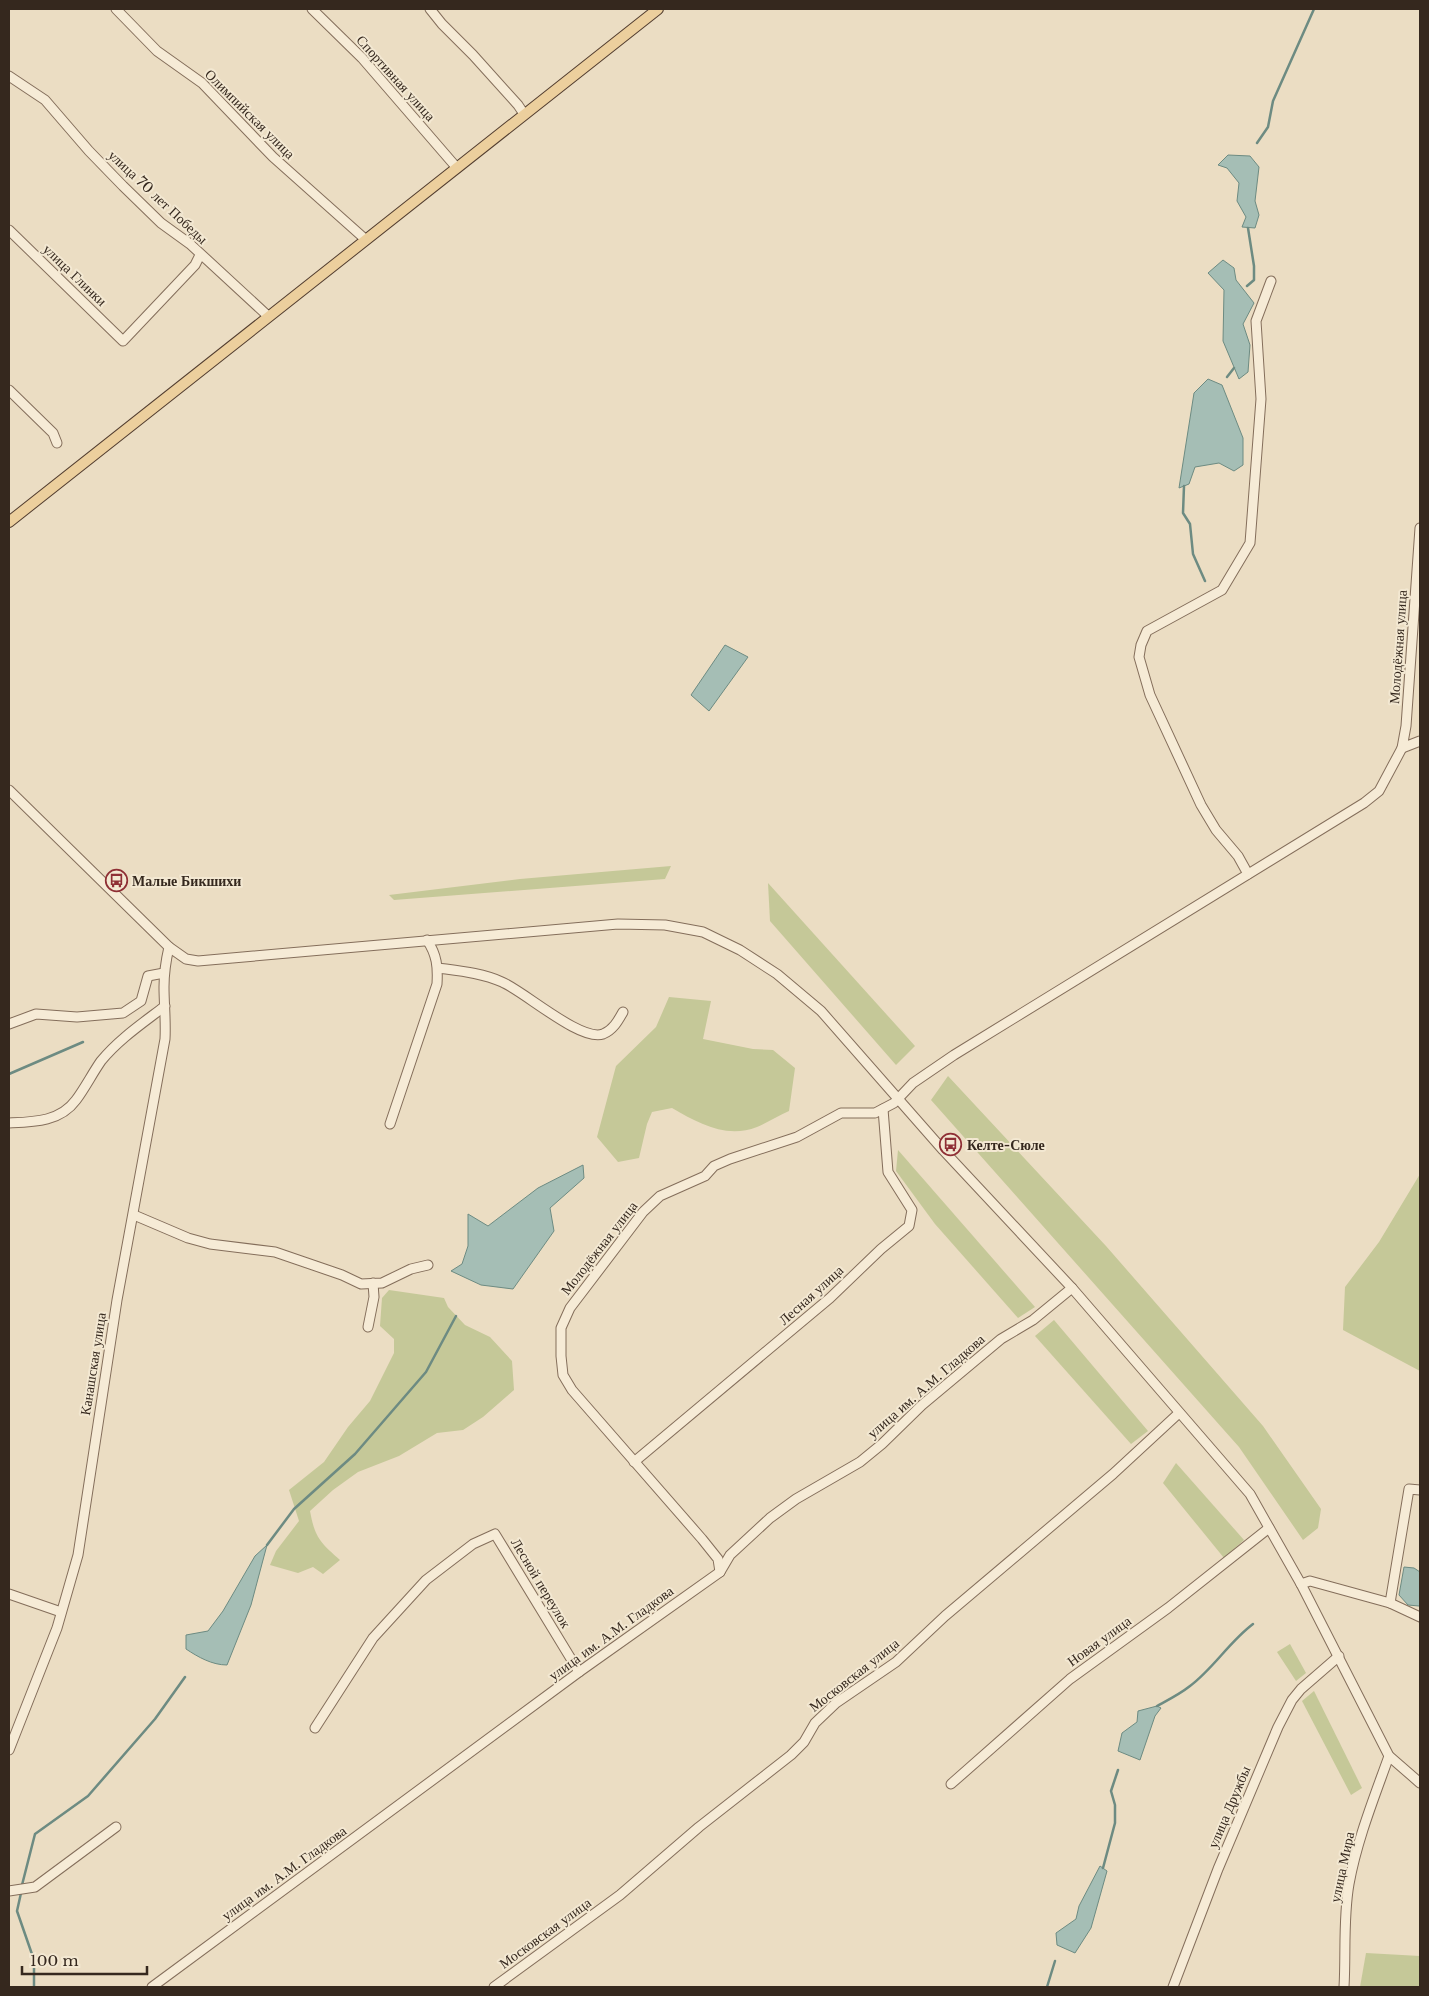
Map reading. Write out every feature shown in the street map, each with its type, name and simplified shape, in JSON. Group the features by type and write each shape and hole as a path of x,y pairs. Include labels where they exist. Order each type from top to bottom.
{"main road":[{"path":"9,522 364,239 658,9"}],"street":[{"name":"Олимпийская улица","path":"116,9 157,51 202,83 273,158 364,239"},
{"name":"Спортивная улица","path":"312,9 362,58 457,168"},
{"path":"430,9 518,105 524,114"},
{"name":"улица 70 лет Победы","path":"9,76 45,100 89,151 123,186 161,222 190,244 268,316"},
{"name":"улица Глинки","path":"9,230 123,341 195,265 200,255"},
{"path":"1248,874 1238,856 1216,830 1201,805 1150,695 1139,657 1141,645 1147,632 1222,590 1250,543 1261,399 1256,321 1272,281"},
{"path":"9,390 54,433 56,443"},
{"name":"Молодёжная улица","path":"720,1572 718,1560 572,1390 563,1375 561,1328 570,1308 643,1212 660,1196 705,1176 714,1166 797,1137 841,1113 875,1113 894,1103 913,1083 954,1055 1364,803 1380,791 1402,748 1406,726 1420,528"},
{"path":"1402,748 1420,741"},
{"path":"9,790 169,947 186,958 198,961 618,924 665,925 703,932 740,950 777,974 821,1011 943,1150 1072,1288 1250,1494 1302,1584 1389,1756 1420,1783"},
{"path":"390,1124 437,984 438,968 435,952 427,940"},
{"name":"Канашская улица","path":"9,1750 57,1628 78,1555 117,1300 165,1039 164,973 169,947"},
{"path":"438,968 484,975 502,982 515,988 569,1025 593,1035 603,1034 614,1026 622,1012"},
{"path":"9,1024 36,1014 77,1017 123,1013 141,1001 148,976 164,973"},
{"path":"9,1123 46,1120 57,1116 74,1102 102,1061 133,1029 165,1006"},
{"name":"Лесная улица","path":"634,1462 782,1340 909,1226 912,1210 888,1172 883,1109"},
{"path":"134,1214 188,1238 210,1244 275,1252 342,1275 361,1284 382,1283 411,1269 428,1265"},
{"path":"368,1326 374,1297 373,1283"},
{"name":"улица им. А.М. Гладкова","path":"152,1987 579,1672 720,1572 730,1555 770,1518 796,1499 860,1462 882,1444 922,1405 1000,1339 1033,1320 1072,1288"},
{"name":"Московская улица","path":"494,1987 620,1894 699,1827 791,1755 804,1742 815,1723 836,1703 896,1662 945,1616 1113,1474 1179,1413"},
{"path":"1390,1603 1409,1489 1420,1490"},
{"name":"Новая улица","path":"951,1784 1070,1679 1168,1608 1269,1528"},
{"name":"Лесной переулок","path":"315,1728 373,1638 422,1584 473,1544 495,1534 579,1672"},
{"path":"1302,1584 1310,1581 1390,1603 1420,1616"},
{"path":"9,1594 61,1612"},
{"name":"улица Дружбы","path":"1173,1987 1218,1869 1278,1727 1292,1700 1301,1689 1339,1656"},
{"name":"улица Мира","path":"1344,1987 1346,1912 1349,1883 1362,1834 1389,1756"},
{"path":"9,1891 35,1887 116,1827"}],"green space":[{"path":"671,866 665,879 394,900 389,895 520,879"},
{"path":"768,883 915,1046 896,1065 770,921"},
{"path":"669,997 711,1001 703,1039 753,1049 773,1050 795,1068 789,1111 757,1127 734,1131 713,1128 702,1124 672,1108 652,1112 647,1124 639,1158 618,1162 597,1137 616,1066 656,1027"},
{"path":"948,1076 1106,1246 1263,1426 1321,1509 1318,1528 1303,1540 1239,1447 931,1100"},
{"path":"898,1150 1035,1307 1018,1318 935,1224 896,1171"},
{"path":"1420,1174 1420,1371 1343,1330 1345,1287 1379,1242"},
{"path":"389,1290 444,1298 448,1307 465,1325 490,1337 512,1361 514,1390 483,1417 463,1430 437,1433 399,1456 358,1472 333,1490 310,1511 319,1539 340,1560 323,1574 313,1567 298,1573 270,1565 276,1551 299,1521 289,1490 324,1462 348,1427 370,1401 394,1353 394,1339 380,1326 382,1298"},
{"path":"1054,1320 1148,1431 1131,1444 1035,1336"},
{"path":"1176,1463 1244,1540 1224,1558 1163,1483"},
{"path":"1290,1644 1306,1673 1296,1681 1277,1652"},
{"path":"1314,1691 1362,1788 1351,1795 1302,1701"},
{"path":"1366,1953 1420,1956 1420,1987 1360,1987"}],"water":[{"path":"1228,155 1250,156 1259,167 1255,201 1259,215 1255,228 1242,227 1246,217 1237,201 1239,183 1227,168 1218,165"},
{"path":"1223,260 1234,268 1236,280 1254,303 1243,324 1250,345 1248,372 1239,379 1223,341 1224,290 1208,273"},
{"path":"1208,379 1222,385 1243,438 1243,465 1234,471 1219,463 1195,467 1189,484 1179,488 1194,393"},
{"path":"725,645 748,657 709,711 691,695"},
{"path":"583,1165 584,1178 550,1208 554,1231 513,1289 481,1285 451,1271 462,1264 468,1246 468,1214 488,1226 538,1188"},
{"path":"267,1545 251,1605 227,1665 221,1665 200,1658 186,1649 186,1635 208,1631 223,1611 255,1556"},
{"path":"1404,1567 1414,1568 1420,1572 1419,1606 1408,1605 1399,1595"},
{"path":"1157,1706 1161,1708 1155,1716 1140,1760 1118,1751 1122,1733 1137,1722 1138,1711"},
{"path":"1100,1866 1107,1871 1091,1928 1075,1953 1057,1945 1056,1933 1076,1919 1079,1906"}],"waterway":[{"path":"1257,143 1268,127 1273,101 1314,9"},
{"path":"1247,286 1254,280 1254,266 1248,228"},
{"path":"1227,377 1234,368"},
{"path":"1184,486 1183,513 1190,524 1193,554 1205,581"},
{"path":"9,1074 83,1042"},
{"path":"267,1545 294,1509 355,1454 426,1372 456,1316"},
{"path":"1157,1706 1182,1692 1199,1679 1236,1639 1253,1624"},
{"path":"22,1885 35,1834 88,1796 155,1719 185,1677"},
{"path":"1103,1868 1115,1823 1115,1805 1111,1791 1118,1770"},
{"path":"21,1893 17,1911 34,1960 34,1987"},
{"path":"1047,1987 1055,1961"}],"place":[{"name":"Малые Бикшихи","path":"116,881"},
{"name":"Келте-Сюле","path":"951,1145"}]}
